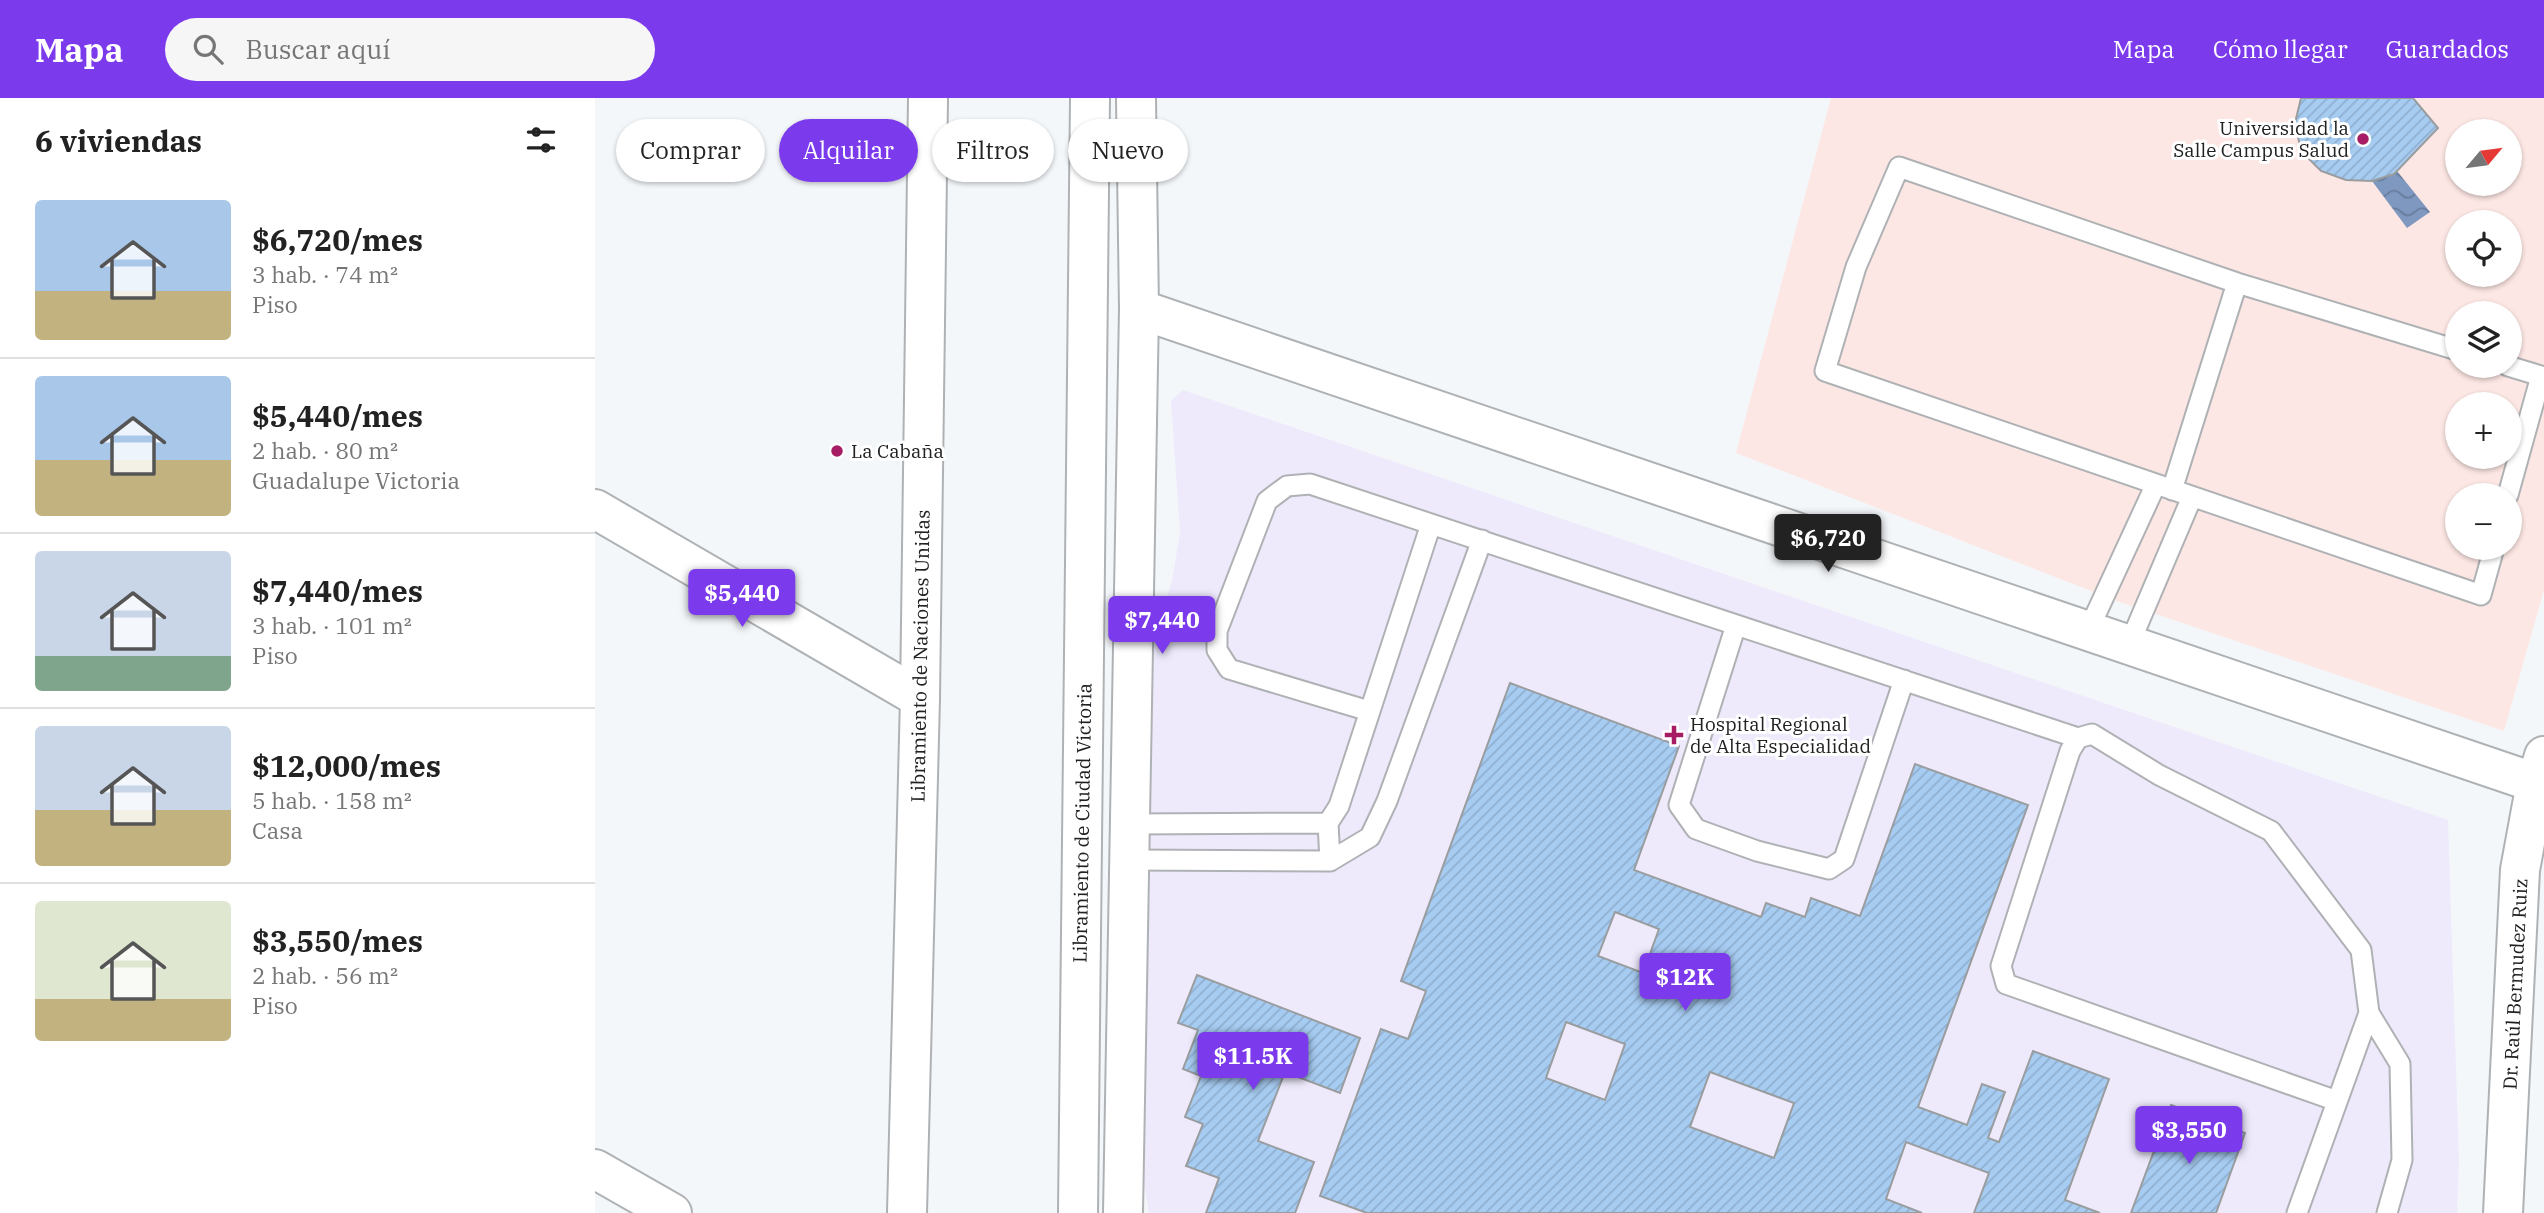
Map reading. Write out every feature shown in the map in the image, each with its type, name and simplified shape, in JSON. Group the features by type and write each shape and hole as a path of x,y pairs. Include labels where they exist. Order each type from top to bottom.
{"main road":[{"name":"Libramiento de Naciones Unidas","path":"907,1213 920,698 928,98"},
{"name":"Libramiento de Ciudad Victoria","path":"1078,1213 1090,98"},
{"path":"1123,1213 1139,309 1136,98"},
{"path":"1139,309 2129,645 2540,770"},
{"path":"595,509 920,698"},
{"name":"Dr. Raúl Bermudez Ruiz","path":"2503,1213 2520,870 2540,770"},
{"path":"595,1169 672,1213"}],"lane":[{"path":"2445,346 2237,283 1899,167 1856,267 1825,371 2481,595 2491,560"},
{"path":"2088,631 2164,487 2237,283"},
{"path":"2511,483 2541,376 2522,370"},
{"path":"1369,711 1229,669 1217,650 1217,631 1266,501 1287,486 1310,484 2078,738 2092,734 2159,775 2271,831 2361,950 2368,1013 2297,1213"},
{"path":"2129,645 2192,497"},
{"path":"1330,861 1328,823 1339,807 1431,523"},
{"path":"1129,842 1330,861 1370,837 1387,801 1482,540"},
{"path":"1736,625 1679,805 1696,829 1757,851 1829,869 1845,859 1904,680"},
{"path":"2078,738 2070,751 2001,966 2006,984 2337,1101"},
{"path":"1129,842 1328,823"},
{"path":"2368,1013 2400,1064 2402,1160 2387,1213"}],"shaded area":[{"path":"1831,98 2544,98 2544,590 2504,731 2117,601 1736,453"},
{"name":"Hospital Regional de Alta Especialidad","path":"1183,390 2448,820 2459,1161 2457,1213 1149,1213 1141,1167 1152,650 1172,580 1180,533 1171,401"}],"water":[{"path":"2393,166 2430,212 2407,228 2372,181"}],"building":[{"name":"Universidad la Salle Campus Salud","path":"2301,98 2413,98 2438,128 2394,174 2372,181 2346,180 2321,171 2301,151 2295,123"},
{"path":"1510,683 1679,746 1634,870 1761,917 1766,903 1805,917 1811,898 1860,916 1915,764 2028,805 1918,1107 1967,1125 1982,1084 2005,1092 1988,1138 1999,1142 2033,1051 2109,1079 2065,1200 2100,1213 1974,1213 1989,1173 1906,1142 1886,1199 1922,1213 1367,1213 1320,1196 1381,1029 1408,1039 1426,991 1401,981","holes":["1615,912 1659,929 1643,973 1598,956","1566,1022 1625,1044 1605,1100 1546,1078","1710,1072 1794,1103 1774,1158 1690,1127"]},
{"path":"1197,975 1360,1038 1340,1093 1285,1072 1258,1141 1314,1162 1295,1213 1206,1213 1219,1178 1186,1166 1203,1124 1185,1117 1201,1076 1183,1069 1198,1030 1178,1023"},
{"path":"2171,1105 2245,1133 2216,1213 2131,1213"}],"place":[{"name":"Universidad la Salle Campus Salud","path":"2363,139"},
{"name":"La Cabaña","path":"837,451"},
{"name":"Hospital Regional de Alta Especialidad","path":"1674,735"}]}
